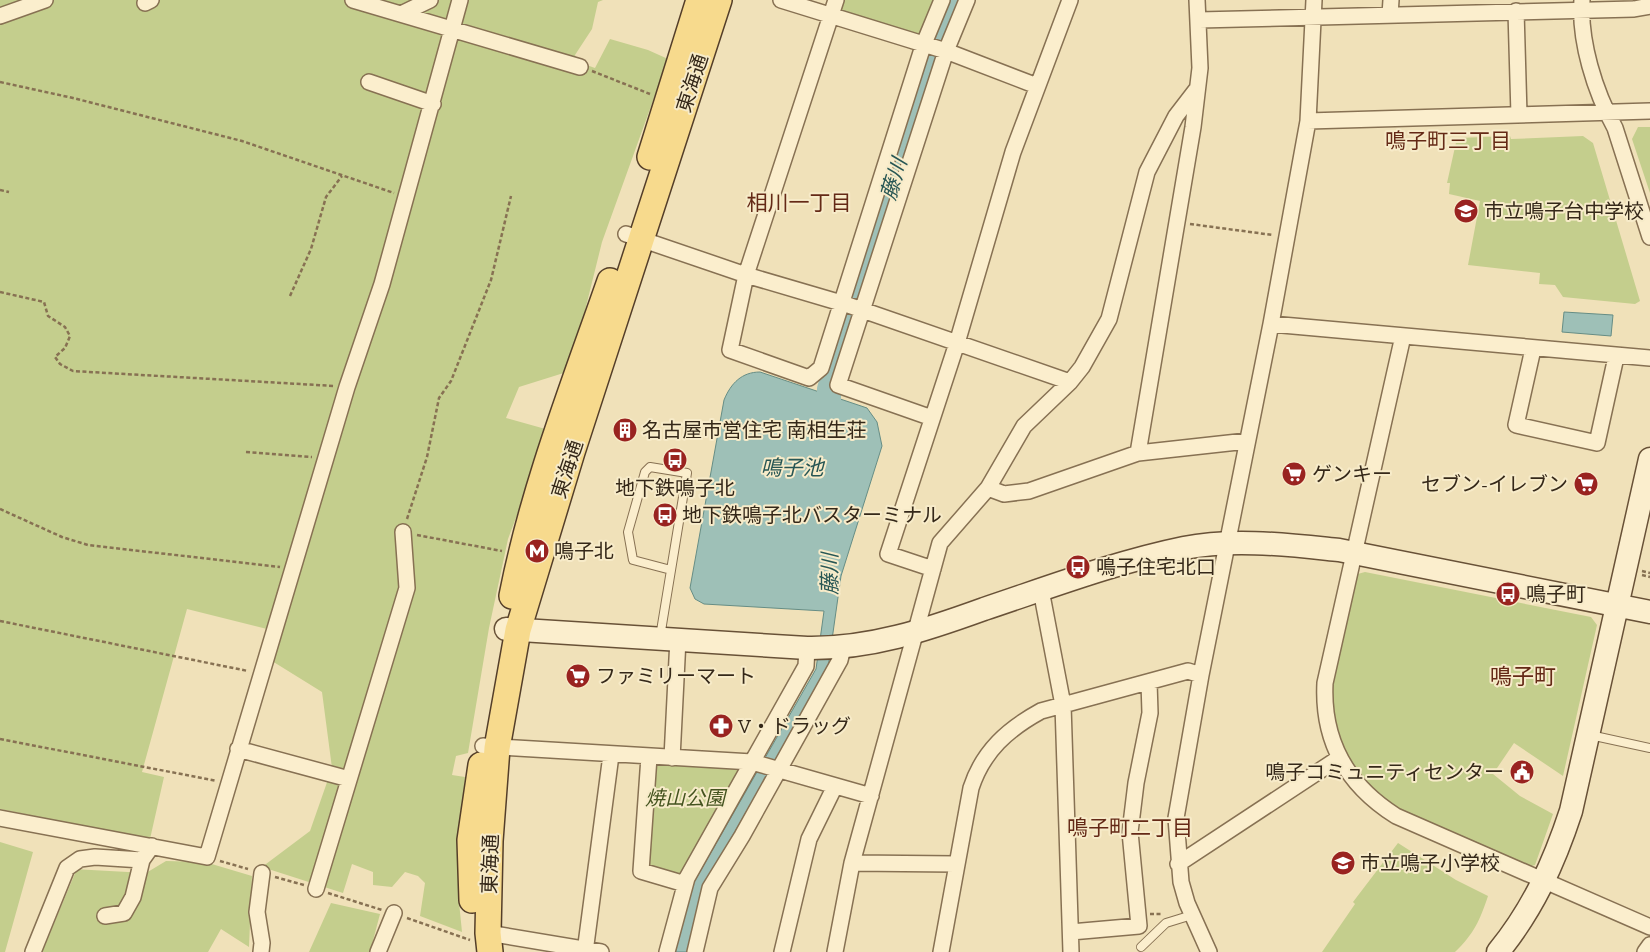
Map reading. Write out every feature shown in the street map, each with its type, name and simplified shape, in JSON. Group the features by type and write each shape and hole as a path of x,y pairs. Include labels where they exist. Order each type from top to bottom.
{"main road":[{"name":"東海通","path":"512,630 538,558 634,237 667,101 700,0"},
{"name":"東海通","path":"481,944 490,841 490,747 512,630 520,555 553,446 634,237 718,0"}],"street":[{"path":"0,16 45,0"},
{"path":"353,0 404,13 580,67"},
{"path":"404,13 430,0"},
{"path":"0,818 207,857 347,387 382,284 405,196 433,104 460,0"},
{"path":"781,0 935,49 1037,86"},
{"path":"836,0 746,275 730,350 809,378 822,368 853,306 935,49 942,0"},
{"path":"932,418 838,385 853,306 935,49 967,0"},
{"path":"933,568 888,554 957,343 1013,152 1070,0"},
{"path":"1138,453 1178,223 1200,68 1200,20 1197,0"},
{"path":"1209,952 1192,915 1181,882 1178,864 1177,811 1201,675 1271,324 1308,121 1314,0"},
{"path":"1390,15 1391,0"},
{"path":"1200,20 1390,15 1463,6 1516,11 1582,5 1650,6"},
{"path":"1582,5 1591,65 1607,113 1615,128 1650,238"},
{"path":"1516,11 1519,115"},
{"path":"369,82 433,104"},
{"path":"835,952 852,863 940,543 988,488 1024,426 1070,382 1082,367 1109,319 1147,172 1176,116 1196,90"},
{"path":"1308,121 1650,111"},
{"path":"634,237 746,275 853,306 1070,382"},
{"path":"1271,324 1650,358"},
{"path":"1403,336 1325,683 1325,714 1339,758 1361,788 1379,805 1396,816 1650,927"},
{"path":"1533,349 1516,425 1597,443 1616,356"},
{"path":"988,488 1004,494 1029,491 1138,453 1247,441"},
{"path":"1498,952 1527,912 1545,881 1571,811 1650,459"},
{"path":"316,889 407,588 403,532"},
{"path":"512,630 825,648 916,633 1140,558 1186,547 1227,543 1292,545 1353,553 1650,612"},
{"path":"1041,590 1062,705 1071,952"},
{"path":"669,639 672,758"},
{"path":"667,952 685,884 754,763 806,666 825,648"},
{"path":"695,952 710,888 776,769 840,660 825,648"},
{"path":"941,952 970,788 977,770 997,742 1008,732 1041,711 1188,672 1201,675"},
{"path":"1071,932 1139,926 1130,832 1136,783 1150,713 1149,682"},
{"path":"490,747 754,763 871,796"},
{"path":"238,749 349,779"},
{"path":"586,951 611,755"},
{"path":"649,757 641,871 685,884"},
{"path":"1178,864 1339,758"},
{"path":"782,952 809,839 835,786"},
{"path":"105,916 124,913 133,897 142,860 152,846"},
{"path":"33,952 67,868 80,859 95,857 142,860"},
{"path":"852,863 956,864"},
{"path":"261,952 262,943 257,912 262,873"},
{"path":"378,952 394,913"},
{"path":"481,944 602,952"},
{"path":"1645,952 1650,945"}],"lane":[{"path":"669,639 671,570 687,473 650,467 645,472 628,532 633,560 671,570"},
{"path":"1588,734 1650,748"},
{"path":"1140,947 1166,923 1192,915"}],"path":[{"path":"580,67 667,101"},
{"path":"0,82 72,98 242,141 405,196"},
{"path":"290,296 311,248 326,197 342,176"},
{"path":"0,190 8,192"},
{"path":"511,196 491,280 451,381 439,398 427,458 403,532 520,555"},
{"path":"1178,223 1287,236"},
{"path":"0,292 44,302 48,316 65,327 70,336 65,348 55,357 60,364 73,371 347,387"},
{"path":"246,452 326,458"},
{"path":"0,509 62,538 88,545 292,569"},
{"path":"1639,575 1650,577"},
{"path":"0,620 261,674"},
{"path":"0,739 228,783"},
{"path":"207,857 394,913 481,944"}],"green space":[{"path":"0,0 603,0 598,2 592,29 575,55 578,62 595,68 610,39 648,50 668,59 602,242 570,371 519,387 506,418 549,430 508,539 489,628 468,753 456,756 452,775 465,777 458,892 462,932 420,916 425,883 418,876 405,872 392,887 373,885 373,872 352,864 343,893 262,867 310,831 332,768 322,692 272,661 279,632 187,609 142,772 164,777 150,839 0,809"},
{"path":"843,0 935,0 920,37 843,12 841,6"},
{"path":"1638,127 1650,127 1650,193 1632,139"},
{"path":"1510,136 1511,139 1583,136 1593,143 1640,301 1635,304 1563,297 1555,285 1539,284 1540,273 1468,265 1480,201 1449,194 1450,183 1447,183 1457,138"},
{"path":"1365,572 1591,617 1597,625 1563,776 1514,743 1493,774 1520,796 1553,814 1535,865 1528,867 1399,811 1359,777 1337,740 1329,701 1354,575"},
{"name":"焼山公園","path":"656,762 736,766 739,773 681,876 676,878 645,864"},
{"path":"0,842 33,852 5,952 0,952"},
{"path":"1398,843 1456,880 1488,896 1472,933 1455,952 1322,952 1355,904 1353,902"},
{"path":"166,861 205,862 252,876 249,947 221,929 208,952 42,952 76,871 73,869 146,873"},
{"path":"331,903 380,914 370,952 309,952"}],"water":[{"path":"1564,312 1613,315 1611,336 1562,332"},
{"name":"鳴子池","path":"760,372 867,408 877,422 882,446 841,576 828,668 704,886 687,952 674,952 694,882 816,669 824,611 704,604 695,599 690,588 724,400 730,388 743,376"}],"waterway":[{"name":"藤川","path":"829,426 829,389 923,87 954,0"}],"place":[{"name":"市立鳴子台中学校","path":"1466,211"},
{"name":"名古屋市営住宅 南相生荘","path":"625,430"},
{"name":"地下鉄鳴子北","path":"675,460"},
{"name":"ゲンキー","path":"1294,474"},
{"name":"セブン-イレブン","path":"1586,484"},
{"name":"地下鉄鳴子北バスターミナル","path":"665,515"},
{"name":"鳴子北","path":"537,551"},
{"name":"鳴子住宅北口","path":"1078,567"},
{"name":"鳴子町","path":"1508,594"},
{"name":"ファミリーマート","path":"578,676"},
{"name":"V・ドラッグ","path":"721,726"},
{"name":"鳴子コミュニティセンター","path":"1522,772"},
{"name":"市立鳴子小学校","path":"1343,863"}],"district":[{"name":"鳴子町三丁目","path":"1448,141"},
{"name":"相川一丁目","path":"799,203"},
{"name":"鳴子町","path":"1523,676"},
{"name":"鳴子町二丁目","path":"1130,828"}]}
